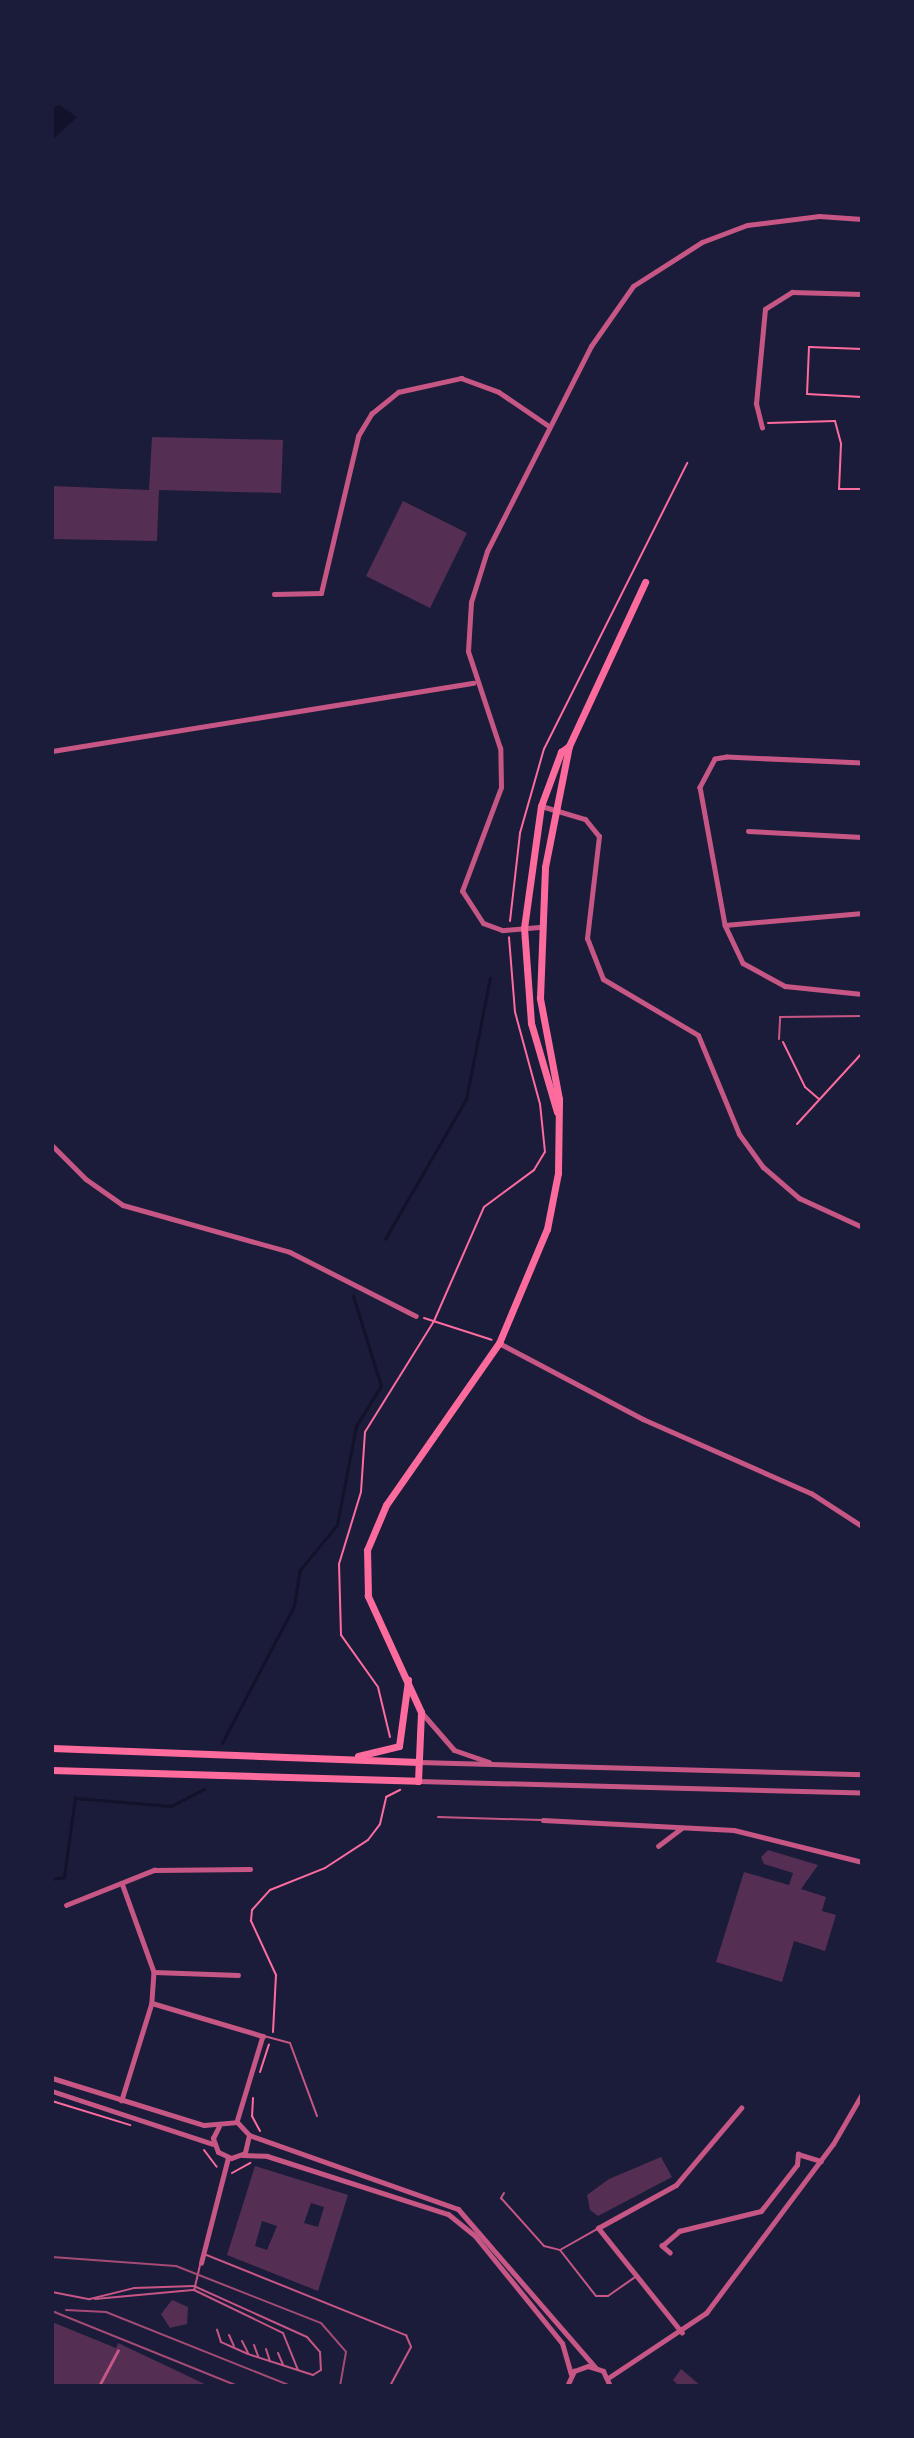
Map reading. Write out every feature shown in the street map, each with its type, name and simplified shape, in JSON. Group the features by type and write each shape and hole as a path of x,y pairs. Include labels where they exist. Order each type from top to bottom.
{"highway":[{"path":"52,1770 418,1781 421,1712 408,1677 368,1596 367,1550 386,1504 499,1343 527,1288 549,1221 560,1153 557,1112 540,998 539,927 556,810 569,746 645,582"},
{"path":"557,1112 531,1023 524,928 541,806 561,752 569,746"},
{"path":"336,1760 382,1755 398,1746 408,1677"},
{"path":"52,1748 419,1762"}],"street":[{"path":"539,927 509,929 475,918 462,891 490,829 501,775 496,736 474,683 468,642 477,575 549,426 618,303 673,259 747,225 819,216 862,219"},
{"path":"761,426 765,309 792,292 862,294"},
{"path":"274,594 321,593 355,444 366,421 394,395 423,382 461,378 492,388 549,426"},
{"path":"52,751 474,683"},
{"path":"862,763 727,757 702,774 725,925 733,948 758,976 785,986 862,994"},
{"path":"541,806 585,819 599,836 587,938 595,968 612,988 663,1010 698,1035 733,1123 763,1167 799,1198 862,1227"},
{"path":"748,831 862,837"},
{"path":"725,925 862,913"},
{"path":"52,1145 123,1205 290,1252 416,1316"},
{"path":"499,1343 643,1419 776,1475 862,1526"},
{"path":"421,1712 454,1750 502,1765"},
{"path":"419,1762 862,1774"},
{"path":"418,1781 862,1793"},
{"path":"543,1820 734,1830 862,1862"},
{"path":"658,1846 683,1827"},
{"path":"66,1905 122,1882 170,1868 250,1869"},
{"path":"122,1882 154,1972 152,2003 122,2101"},
{"path":"154,1972 238,1975"},
{"path":"152,2003 263,2036 237,2122"},
{"path":"52,2078 122,2101 219,2126 237,2122"},
{"path":"52,2091 213,2144 228,2158"},
{"path":"608,2378 682,2333 714,2303 821,2161 862,2094"},
{"path":"682,2333 598,2228 697,2167 741,2108"},
{"path":"237,2122 250,2135 265,2144 458,2209 595,2367 608,2378 610,2385"},
{"path":"213,2144 219,2126"},
{"path":"242,2155 250,2135"},
{"path":"670,2252 662,2246 679,2231 761,2211 797,2165 798,2154 821,2161"},
{"path":"228,2158 262,2155 420,2202 457,2220 562,2343 571,2374 567,2385"},
{"path":"201,2263 228,2158"},
{"path":"99,2385 118,2351"},
{"path":"571,2374 595,2367"}],"lane":[{"path":"779,1039 780,1017 862,1016"},
{"path":"438,1817 543,1820"},
{"path":"263,2036 290,2043 317,2116"},
{"path":"504,2193 501,2198 544,2246 560,2250 596,2296 608,2296 636,2276"},
{"path":"560,2250 598,2228"},
{"path":"203,2254 407,2335 411,2347 390,2385"},
{"path":"194,2290 201,2263"},
{"path":"90,2299 134,2288 194,2286 313,2341 320,2374 284,2367 248,2354 221,2342 216,2330"},
{"path":"52,2292 90,2299 194,2290 283,2333 299,2371"},
{"path":"229,2335 234,2347"},
{"path":"242,2341 248,2354"},
{"path":"254,2345 258,2357"},
{"path":"266,2349 271,2362"},
{"path":"278,2353 284,2367"}],"path":[{"path":"862,349 809,347 807,394 862,397"},
{"path":"761,426 835,421 841,443 839,489 862,489"},
{"path":"398,1746 389,1736 378,1687 341,1635 339,1564 360,1492 361,1440 434,1321 484,1207 534,1170 545,1152 540,1104 515,1012 509,929 520,833 544,749 687,463"},
{"path":"779,1039 790,1049 813,1099 820,1099"},
{"path":"797,1124 862,1053"},
{"path":"416,1316 499,1343"},
{"path":"265,2144 268,2137 254,2122 251,2104 271,2036 276,1975 251,1921 252,1910 270,1890 325,1868 368,1840 401,1780"},
{"path":"52,2101 121,2126 135,2125"},
{"path":"198,2144 224,2170 235,2174 260,2163 262,2155"}],"shaded area":[{"path":"59,105 77,117 54,138 53,108"}],"building":[{"path":"152,437 283,440 281,493 159,490 157,541 52,539 52,486 149,490"},
{"path":"403,501 467,533 430,608 366,576"},
{"path":"768,1850 818,1865 801,1889 826,1897 822,1911 836,1915 825,1951 794,1941 782,1982 716,1962 744,1872 789,1885 793,1873 764,1864 761,1857"},
{"path":"661,2157 672,2177 598,2216 590,2210 587,2195 609,2179"},
{"path":"255,2166 348,2195 318,2291 227,2255","holes":["311,2203 324,2207 318,2227 304,2223","262,2221 277,2226 267,2250 255,2246"]},
{"path":"172,2300 188,2307 187,2324 170,2328 161,2314"},
{"path":"52,2322 116,2348 118,2343 209,2386 52,2386"},
{"path":"681,2369 701,2386 679,2386 673,2380"}],"waterway":[{"path":"385,1239 466,1099 490,978"},
{"path":"222,1743 294,1606 300,1570 337,1525 356,1426 381,1386 353,1296"},
{"path":"52,1879 64,1877 75,1798 171,1806 204,1789"}],"tram line":[{"path":"52,2257 176,2266 321,2323 346,2352 340,2386"},
{"path":"66,2310 106,2312 291,2386"},
{"path":"52,2311 238,2386"}]}
